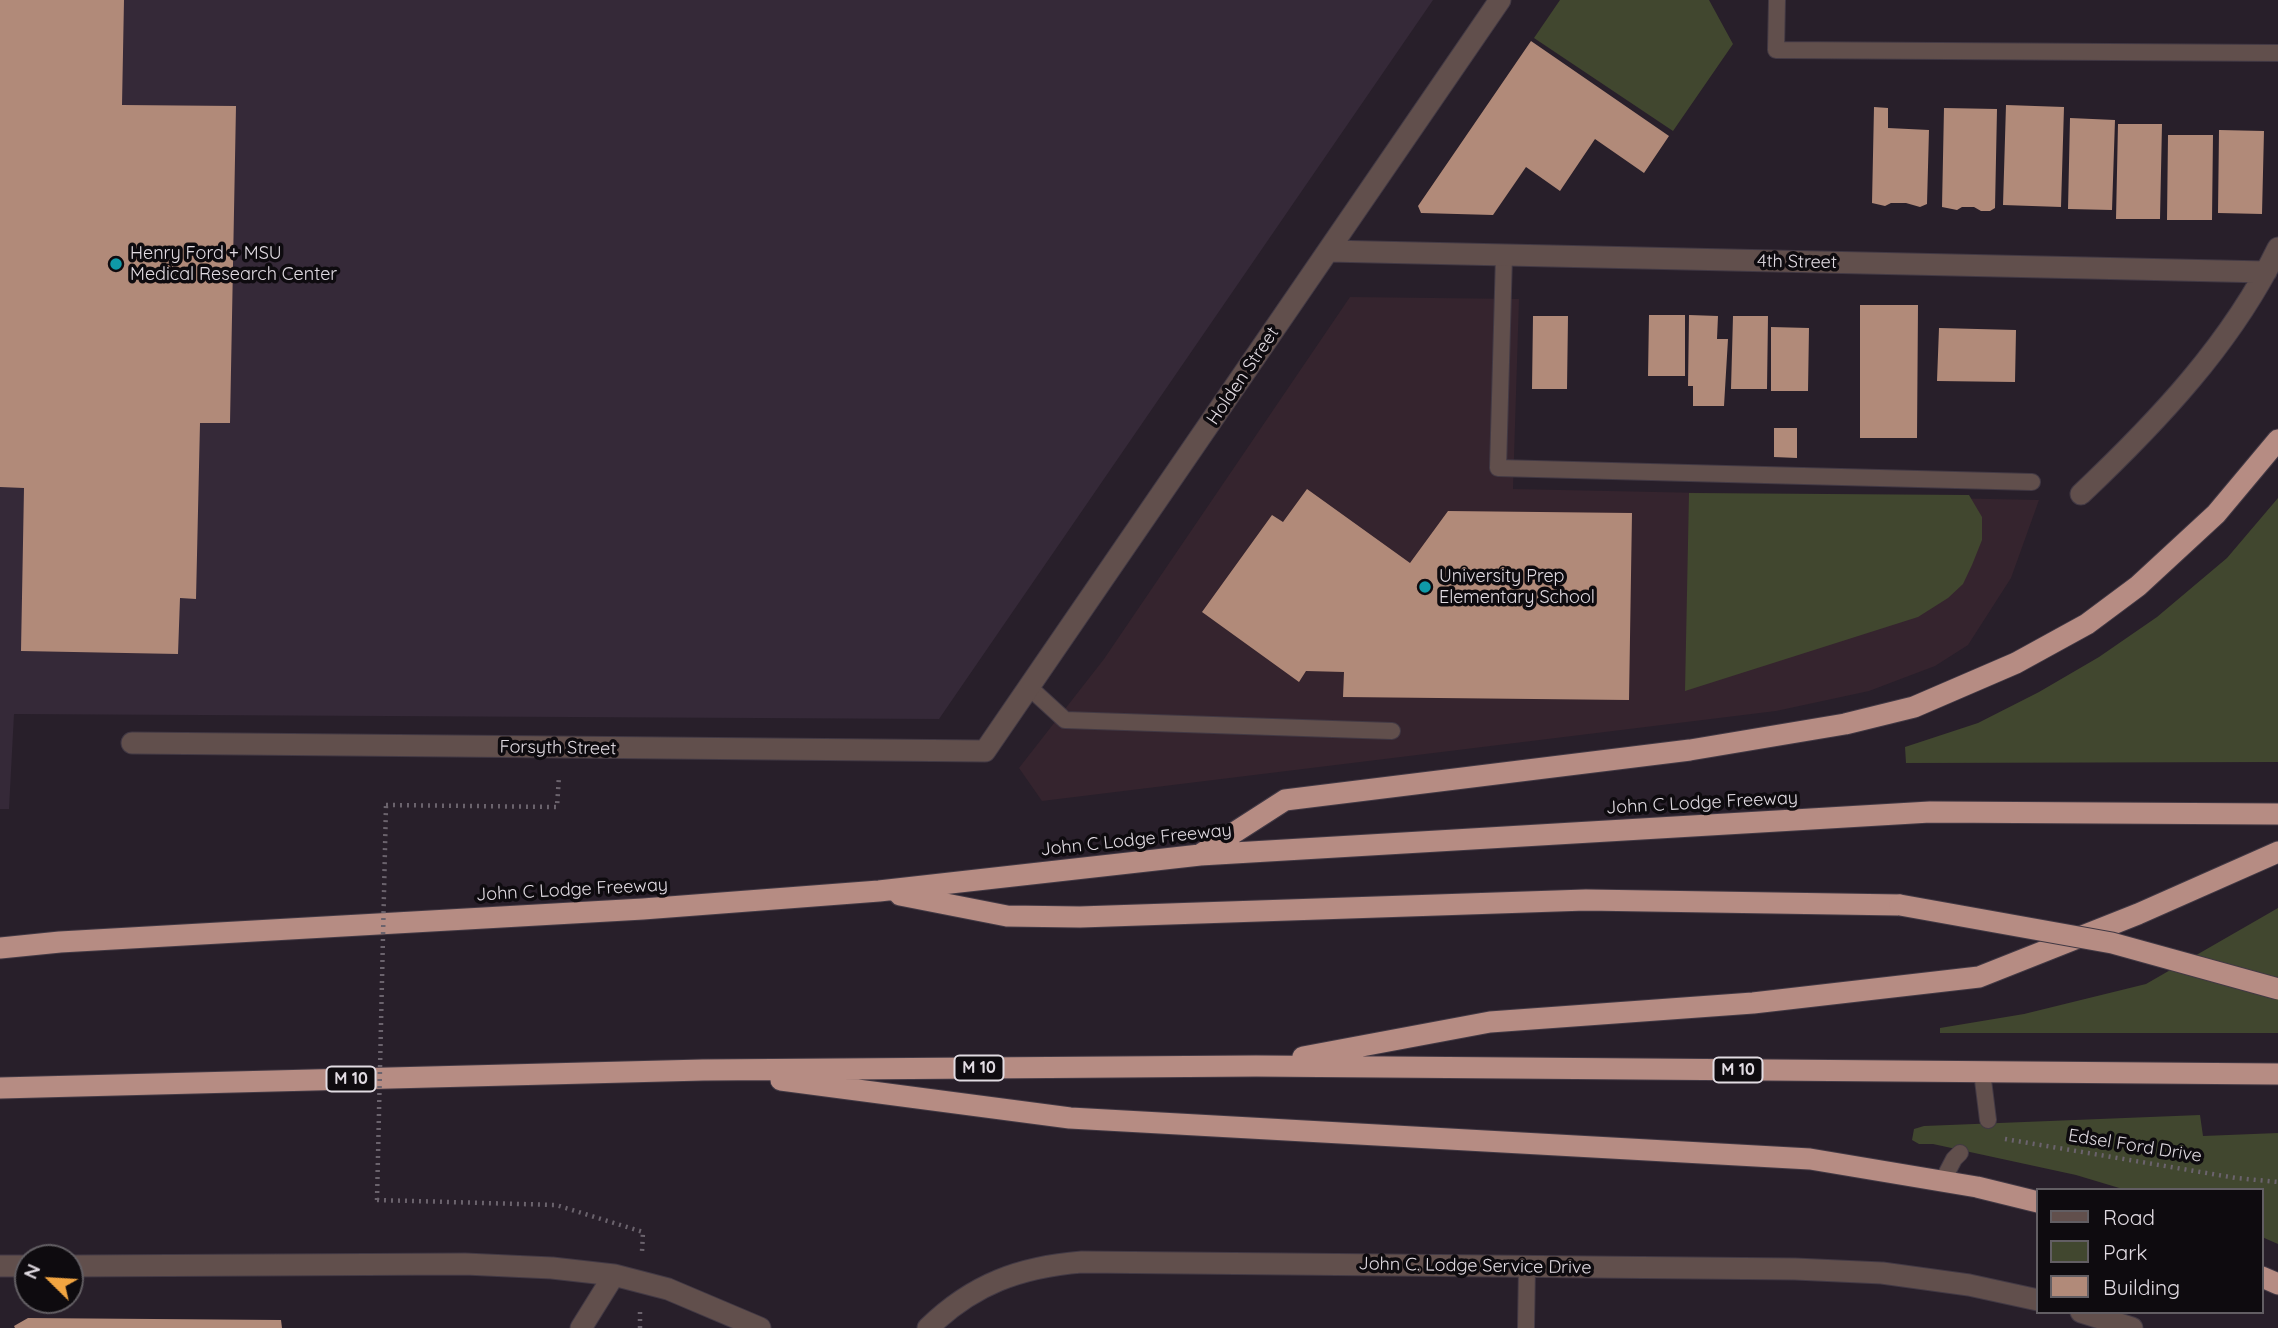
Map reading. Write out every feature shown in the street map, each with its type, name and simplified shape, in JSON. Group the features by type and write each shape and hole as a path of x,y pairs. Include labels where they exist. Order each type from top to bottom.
{"highway":[{"path":"1200,855 1285,800 1690,750 1846,724 1914,707 2016,663 2087,624 2138,586 2216,514 2278,440"},
{"name":"John C Lodge Freeway","path":"0,945 643,909 879,891 1200,855 1930,812 2278,814"},
{"path":"1256,1066 1490,1022 1753,1003 1979,977 2138,914 2278,852"},
{"path":"879,891 1007,916 1080,917 1586,900 1900,905 2112,943 2278,989"},
{"name":"M 10","path":"0,1088 703,1070 1256,1066 2278,1074"},
{"path":"703,1070 1070,1118 1810,1160 1977,1187 2036,1202"}],"street":[{"name":"Holden Street","path":"985,751 1500,0"},
{"path":"2081,494 2108,469 2206,363 2246,306 2278,248"},
{"name":"4th Street","path":"1328,251 2266,272"},
{"name":"Forsyth Street","path":"132,743 985,751"},
{"name":"John C. Lodge Service Drive","path":"928,1328 947,1309 991,1282 1020,1271 1050,1265 1096,1262 1795,1269 1882,1273 1969,1285 2036,1300"},
{"path":"84,1266 465,1265 552,1268 614,1275 668,1289 761,1328"},
{"path":"581,1328 614,1275"},
{"path":"2087,1314 2132,1328"}],"lane":[{"path":"1777,0 1776,50 2278,53"},
{"path":"1504,256 1498,468 2032,482"},
{"path":"1030,688 1065,720 1392,731"},
{"path":"1982,1072 1988,1120"},
{"path":"1942,1182 1960,1153"},
{"path":"1526,1328 1527,1266"}],"path":[{"path":"562,748 557,807 386,805 377,1200 556,1205 643,1232"},
{"name":"Edsel Ford Drive","path":"1998,1138 2236,1178 2278,1182"}],"shaded area":[{"path":"0,0 1433,0 939,719 14,714 9,809 0,809"},
{"path":"1350,297 1519,299 1513,489 2039,500 2011,578 1968,645 1935,666 1869,691 1776,711 1042,801 1019,768 1104,659"}],"green space":[{"path":"1560,0 1709,0 1733,44 1673,131 1534,38"},
{"path":"1689,493 1969,495 1982,517 1982,540 1963,584 1948,598 1918,617 1685,691"},
{"path":"2278,498 2278,762 1906,763 1905,747 1978,723 2039,692 2099,657 2157,617 2227,558"},
{"path":"2278,908 2278,1033 1940,1033 1940,1028 2024,1014 2146,984"},
{"path":"2200,1115 2203,1136 2278,1133 2278,1244 2264,1238 2264,1188 2119,1188 2076,1175 1933,1144 1919,1144 1912,1140 1914,1129 1924,1126"}],"building":[{"name":"Henry Ford + MSU Medical Research Center","path":"0,0 124,0 122,105 236,106 230,423 200,423 196,599 180,598 178,654 21,651 24,488 0,487"},
{"path":"1531,41 1669,136 1644,173 1595,139 1560,191 1526,167 1493,215 1421,213 1418,206"},
{"path":"2006,105 2064,107 2061,207 2003,205"},
{"path":"1874,107 1888,108 1888,128 1929,130 1927,204 1920,207 1906,203 1891,203 1885,206 1872,203"},
{"path":"1944,108 1997,109 1995,208 1990,211 1981,211 1974,207 1957,210 1942,207"},
{"path":"2070,118 2115,120 2112,210 2068,209"},
{"path":"2118,124 2162,124 2160,219 2116,219"},
{"path":"2219,130 2264,131 2262,214 2218,213"},
{"path":"2168,135 2213,135 2212,220 2167,220"},
{"path":"1860,305 1918,305 1917,438 1860,438"},
{"path":"1649,315 1685,315 1685,376 1648,376"},
{"path":"1689,315 1718,316 1717,339 1728,339 1724,406 1693,406 1693,386 1688,386"},
{"path":"1533,316 1568,316 1567,389 1532,389"},
{"path":"1733,316 1768,316 1767,389 1731,389"},
{"path":"1771,327 1809,328 1808,391 1771,391"},
{"path":"1939,328 2016,330 2015,382 1937,381"},
{"path":"1774,428 1797,428 1797,458 1774,457"},
{"name":"University Prep Elementary School","path":"1307,489 1410,563 1448,511 1632,513 1629,700 1343,697 1344,672 1306,671 1299,682 1202,612 1272,515 1283,522"},
{"path":"28,1318 281,1320 282,1328 15,1328 14,1326"}],"place":[{"name":"Henry Ford + MSU Medical Research Center","path":"116,264"},
{"name":"University Prep Elementary School","path":"1425,587"}]}
